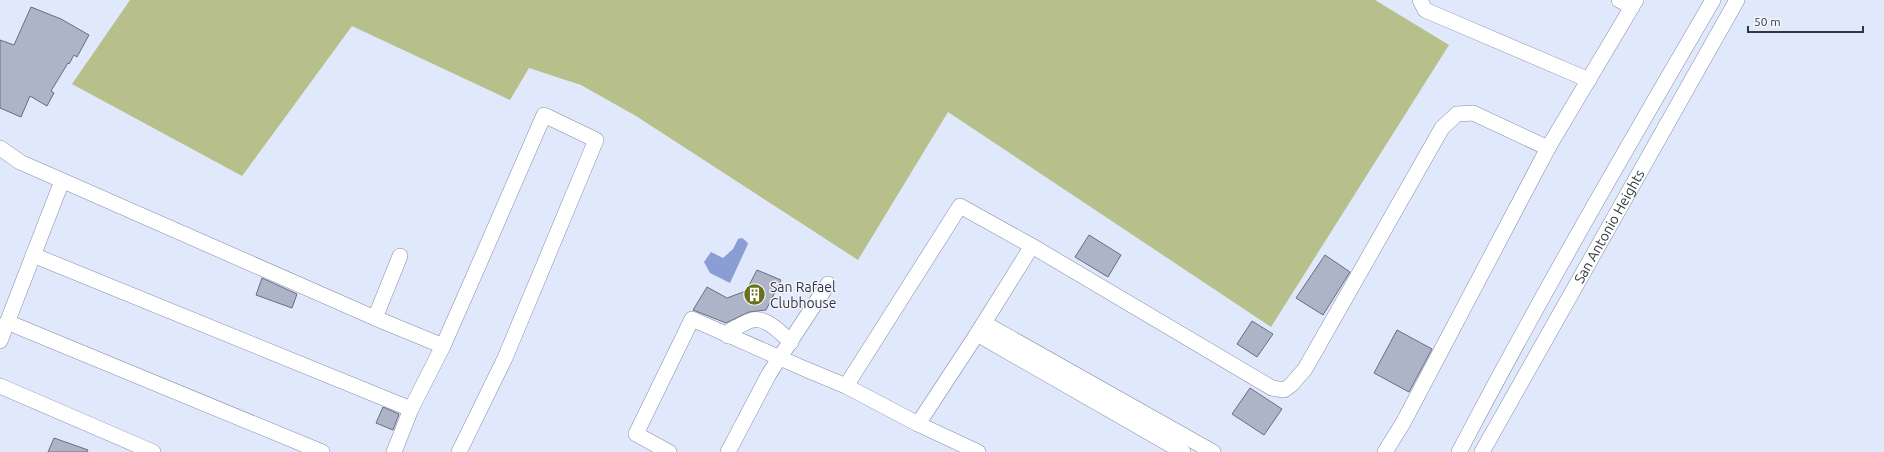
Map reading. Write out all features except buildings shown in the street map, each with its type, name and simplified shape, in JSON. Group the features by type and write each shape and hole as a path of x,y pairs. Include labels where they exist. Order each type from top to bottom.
{"street":[{"path":"1420,0 1425,10 1589,80"},
{"path":"1385,452 1403,423 1548,148 1634,3 1619,0"},
{"name":"San Antonio Heights","path":"1459,452 1489,394 1628,147 1713,0"},
{"name":"San Antonio Heights","path":"1482,452 1737,0"},
{"path":"846,386 960,206 1032,246 1272,388 1284,390 1291,385 1304,369 1442,128 1457,114 1473,113 1548,148"},
{"path":"394,452 411,409 443,346 544,114 596,140 505,358 459,452"},
{"path":"0,148 20,162 62,181 443,346"},
{"path":"0,341 62,181"},
{"path":"918,424 981,329 1032,246"},
{"path":"33,255 411,409"},
{"path":"376,318 400,256"},
{"path":"728,452 769,374 828,284"},
{"path":"669,452 636,434 692,319 728,336 846,386 918,424 978,452"},
{"path":"728,336 729,332 734,328 754,320 761,320 791,342"},
{"path":"7,322 322,452"},
{"path":"981,329 1183,452"},
{"path":"981,329 1213,452"},
{"path":"0,386 153,452"}],"green space":[{"path":"130,0 1375,0 1449,45 1271,327 948,112 858,260 636,116 581,85 529,68 510,100 352,26 242,176 72,84"}],"water":[{"path":"742,238 748,244 730,283 710,273 704,262 711,252 723,258 733,249 738,239"}],"place":[{"name":"San Rafael Clubhouse","path":"755,295"}]}
